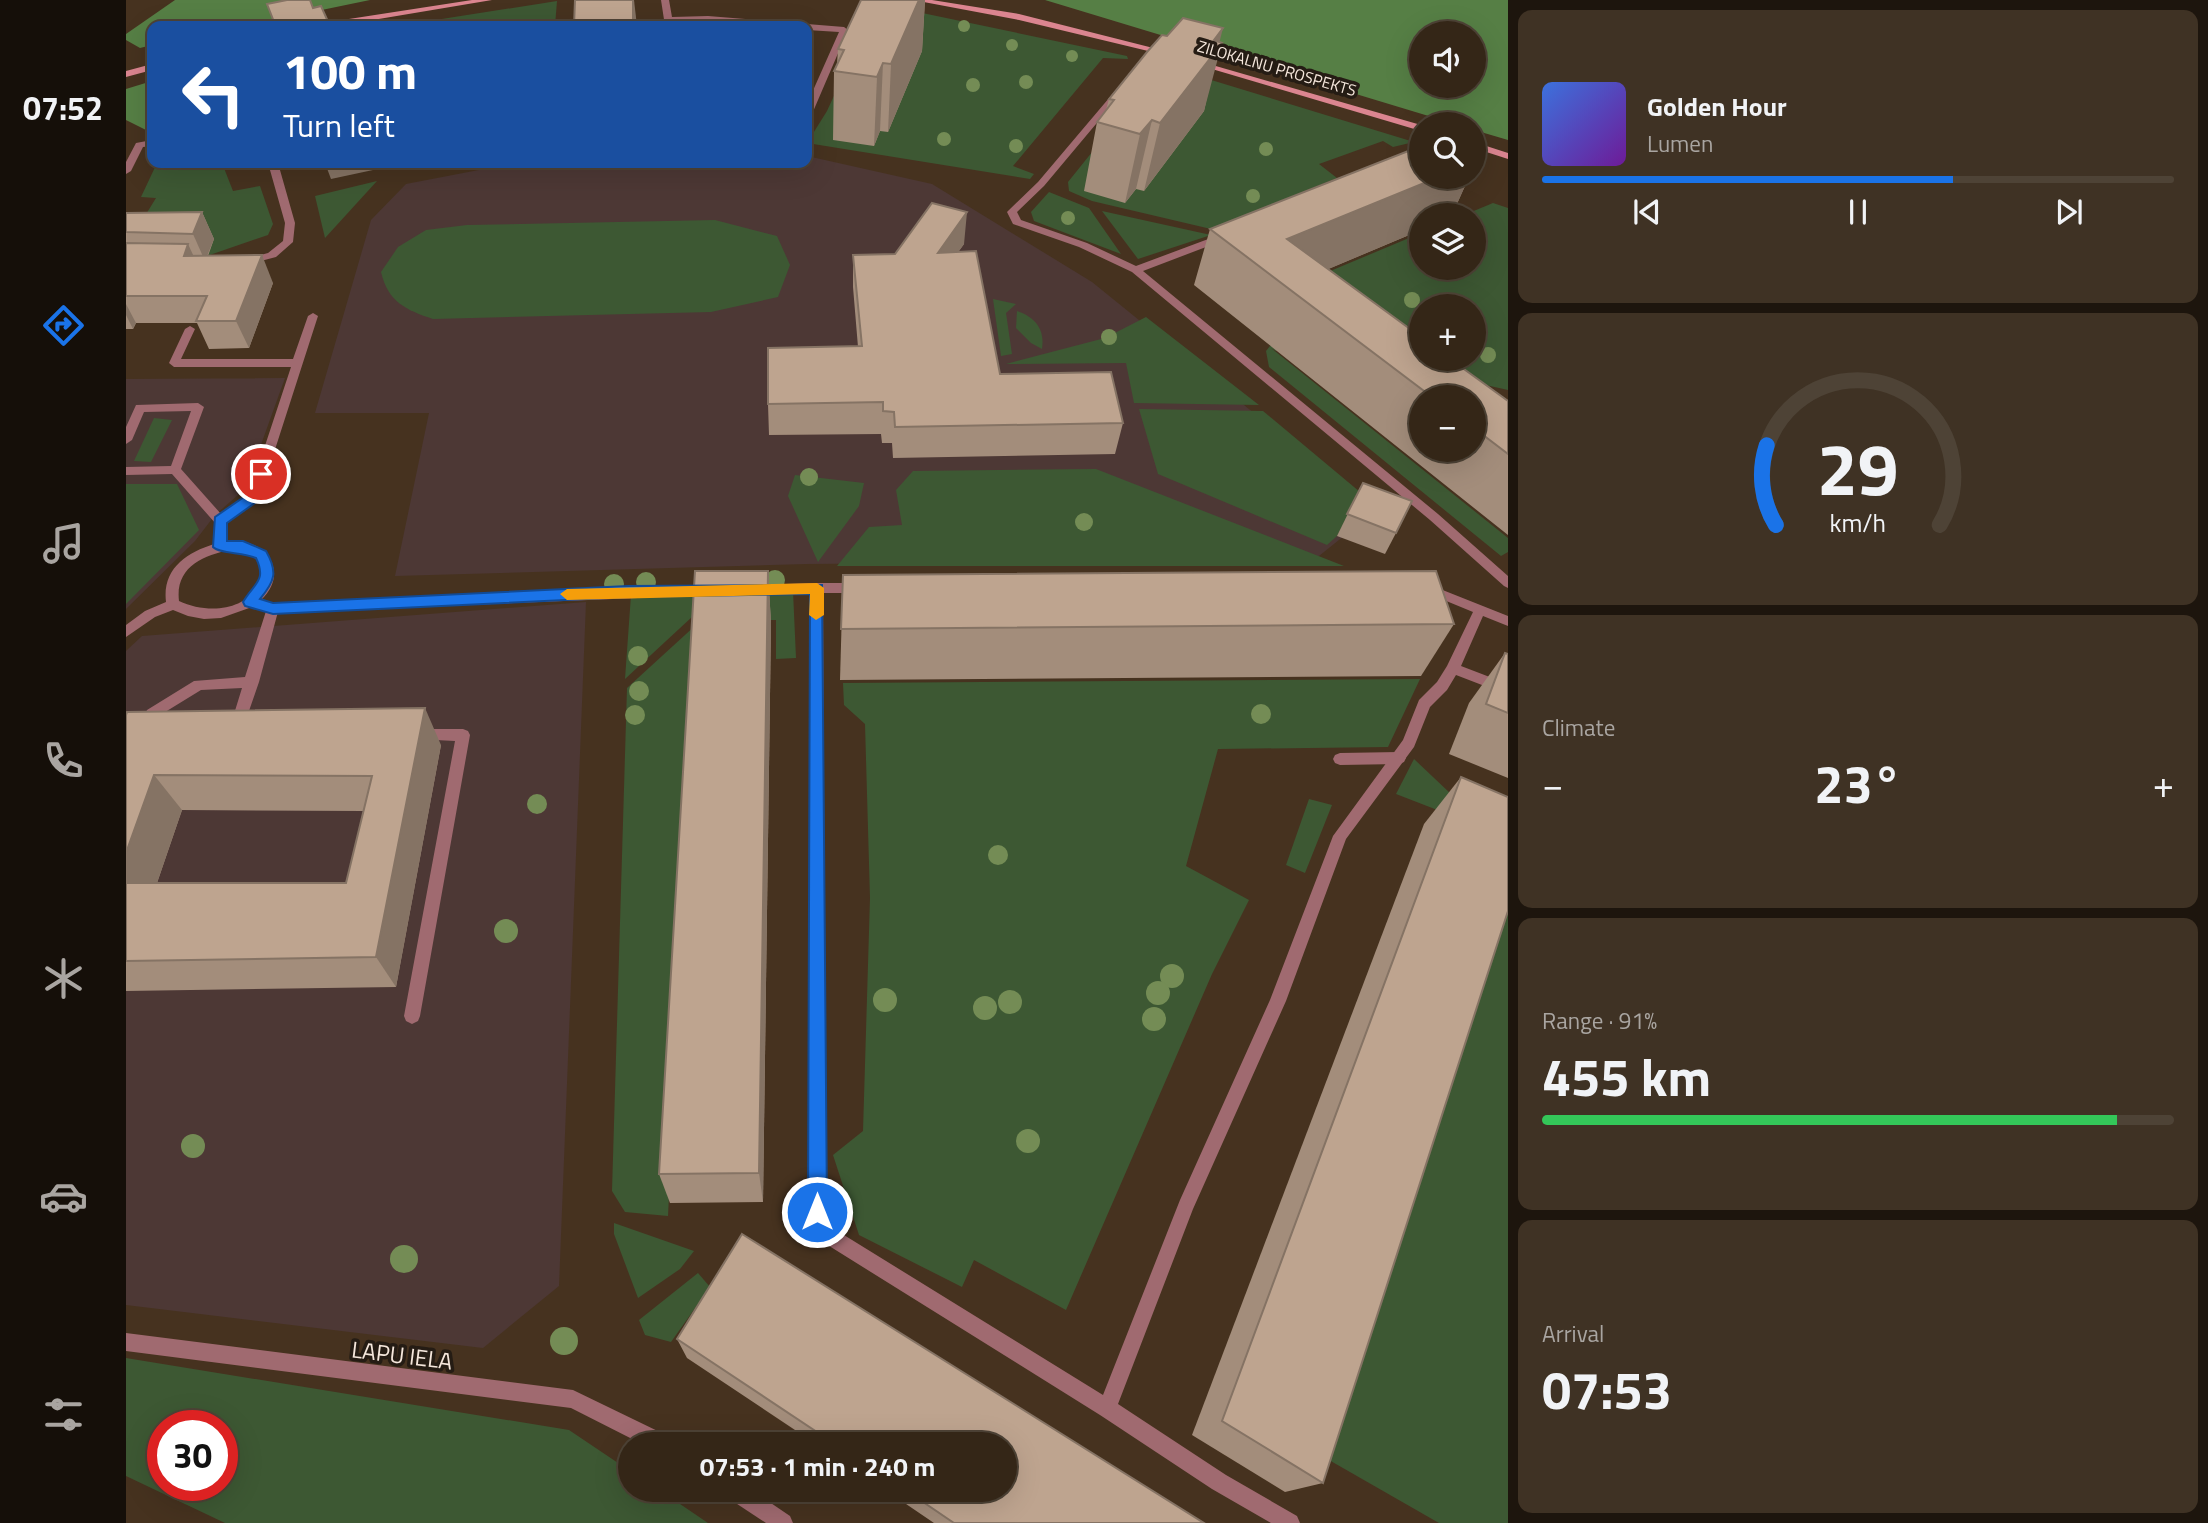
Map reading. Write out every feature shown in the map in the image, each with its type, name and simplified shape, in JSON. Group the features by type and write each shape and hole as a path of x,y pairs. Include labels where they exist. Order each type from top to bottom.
{"main road":[{"path":"355,21 488,0"},
{"name":"ZILOKALNU PROSPEKTS","path":"917,0 1019,17 1181,57"},
{"name":"ZILOKALNU PROSPEKTS","path":"1194,60 1409,124"},
{"path":"126,74 147,68"},
{"path":"1486,149 1508,156"}],"street":[{"path":"665,0 669,21"},
{"path":"688,21 732,21"},
{"path":"812,27 844,30 812,103"},
{"path":"1147,59 1155,49"},
{"path":"1126,84 1041,184 1012,212 1017,222 1035,231 1083,245 1136,270 1434,517 1508,583"},
{"path":"126,137 139,145 147,144"},
{"path":"126,171 139,145"},
{"path":"235,264 272,256 288,242 290,223 274,168"},
{"path":"1136,270 1237,231"},
{"path":"220,521 254,496 313,316"},
{"path":"190,328 174,363 298,363"},
{"path":"126,440 140,408 198,407 175,470"},
{"path":"126,471 175,470 220,521 220,547"},
{"path":"220,547 253,549 267,562 267,581 250,602 228,613 204,616 183,611 173,604 171,583 177,571 202,552 220,547"},
{"path":"1410,582 1508,621"},
{"path":"817,588 817,1212 824,1233 840,1246 1107,1408 1219,1482 1290,1523"},
{"path":"250,602 273,608 731,590 870,588"},
{"path":"127,631 150,614 173,604"},
{"path":"234,737 273,608"},
{"path":"1107,1408 1186,1206 1278,1001 1340,836 1409,743 1424,704 1442,686 1480,610"},
{"path":"1452,668 1508,690"},
{"path":"156,738 143,739 152,714 199,685 252,682"},
{"path":"405,736 463,735 412,1016"},
{"path":"1340,759 1399,758"},
{"name":"LAPU IELA","path":"126,1342 573,1399 639,1432"},
{"path":"752,1502 783,1523"}],"shaded area":[{"path":"812,157 932,184 1092,282 1375,511 1314,560 807,564 395,576 429,413 315,413 371,220 406,184 489,168 812,168"},
{"path":"285,378 245,489 215,515 195,541 126,609 126,379"},
{"path":"586,602 559,1286 483,1348 126,1305 126,651 142,636"}],"green space":[{"path":"175,0 370,0 268,21 147,21 147,46 140,48 126,40 126,34"},
{"path":"1045,0 1508,0 1508,140 1486,134 1486,112 1415,112"},
{"path":"557,1 555,21 429,21"},
{"path":"884,5 1127,56 1128,59 1103,58 1013,166 1034,174 1030,179 812,144 812,135 827,111 865,28"},
{"path":"1162,65 1409,140 1409,143 1393,147 1383,141 1319,164 1337,178 1211,229 1092,201 1069,191 1068,182"},
{"path":"147,83 147,130 126,120 126,89"},
{"path":"155,168 224,168 233,191 260,186 273,224 268,235 201,258 140,224 156,198 141,197"},
{"path":"377,181 325,238 315,196"},
{"path":"1049,192 1089,208 1121,254 1034,221 1031,212"},
{"path":"1493,203 1508,208 1508,390 1427,371 1486,371 1486,294 1409,294 1409,366 1230,313 1409,238 1409,280 1486,280 1486,206"},
{"path":"1102,211 1211,235 1138,259"},
{"path":"715,220 777,236 790,265 778,297 711,312 433,319 414,312 393,298 381,272 398,247 426,230 467,225"},
{"path":"993,299 1016,304 1006,313 1012,354 1001,356"},
{"path":"1017,311 1034,320 1042,335 1042,349 1031,343 1016,328"},
{"path":"1146,317 1259,405 1134,403 1126,363 1006,364 1105,338"},
{"path":"1310,329 1276,351 1271,348 1409,459 1409,462 1413,462 1508,538 1508,552 1501,556 1269,367 1266,351 1270,346"},
{"path":"1139,409 1263,411 1360,492 1337,536 1327,545 1158,474"},
{"path":"154,418 172,420 151,462 134,461"},
{"path":"1096,469 1344,566 837,566 869,527 902,525 896,490 913,471"},
{"path":"795,475 864,483 859,506 818,562 788,496"},
{"path":"126,484 177,484 199,530 126,604"},
{"path":"720,591 625,679 631,595"},
{"path":"793,591 796,658 776,659 776,620 702,620 726,592"},
{"path":"697,624 668,1216 625,1212 612,1191 627,688"},
{"path":"1420,679 1388,747 1218,749 1186,866 1249,900 1212,974 1066,1310 974,1260 962,1287 859,1235 833,1155 863,1131 870,898 865,724 844,705 843,683"},
{"path":"1414,759 1489,830 1396,794"},
{"path":"1309,799 1332,805 1305,873 1286,865"},
{"path":"1508,844 1508,1523 1439,1523 1308,1448"},
{"path":"614,1223 694,1251 680,1269 638,1298 614,1234"},
{"path":"698,1273 710,1287 671,1342 645,1335 639,1320"},
{"path":"126,1358 569,1430 618,1463 618,1502 677,1502 708,1523 225,1523 179,1501 238,1501 238,1410 147,1410 147,1486 126,1476"}],"building":[{"path":"287,0 310,0 313,8 321,6 328,21 274,21 267,4"},
{"path":"575,0 633,0 633,21 574,21"},
{"path":"861,0 919,0 891,64 883,63 877,77 834,71 844,50 838,49"},
{"path":"1183,18 1223,28 1214,40 1222,43 1160,123 1152,120 1140,134 1097,122 1114,100 1109,99 1147,52 1162,35 1167,36"},
{"path":"1409,151 1410,189 1287,239 1409,328 1409,371 1467,371 1486,385 1416,385 1210,229"},
{"path":"932,203 967,212 938,253 976,251 1000,374 1111,372 1123,423 895,427 894,412 883,411 883,402 768,404 768,348 862,346 853,255 895,254"},
{"path":"202,212 193,234 126,232 126,213"},
{"path":"126,243 188,244 184,256 262,255 236,321 196,321 207,296 126,296"},
{"path":"1486,385 1508,401 1508,454 1486,437"},
{"path":"1363,483 1412,501 1396,533 1347,514"},
{"path":"695,571 768,571 759,1173 659,1174"},
{"path":"1436,571 1454,624 841,629 843,575"},
{"path":"1505,653 1508,654 1508,713 1486,704"},
{"path":"425,708 376,957 126,961 126,883 346,883 372,776 154,775 126,853 127,712"},
{"path":"1461,777 1508,797 1508,911 1323,1483 1222,1421"},
{"path":"742,1234 1204,1523 954,1523 923,1502 1017,1502 1017,1432 817,1432 677,1339"}],"slow traffic":[{"path":"567,594 817,588 816,615"}],"route":[{"path":"261,474 254,496 220,521 220,547 243,546 261,554 269,570 267,581 261,592 250,602 273,608 628,592 817,588 817,1212"}]}
